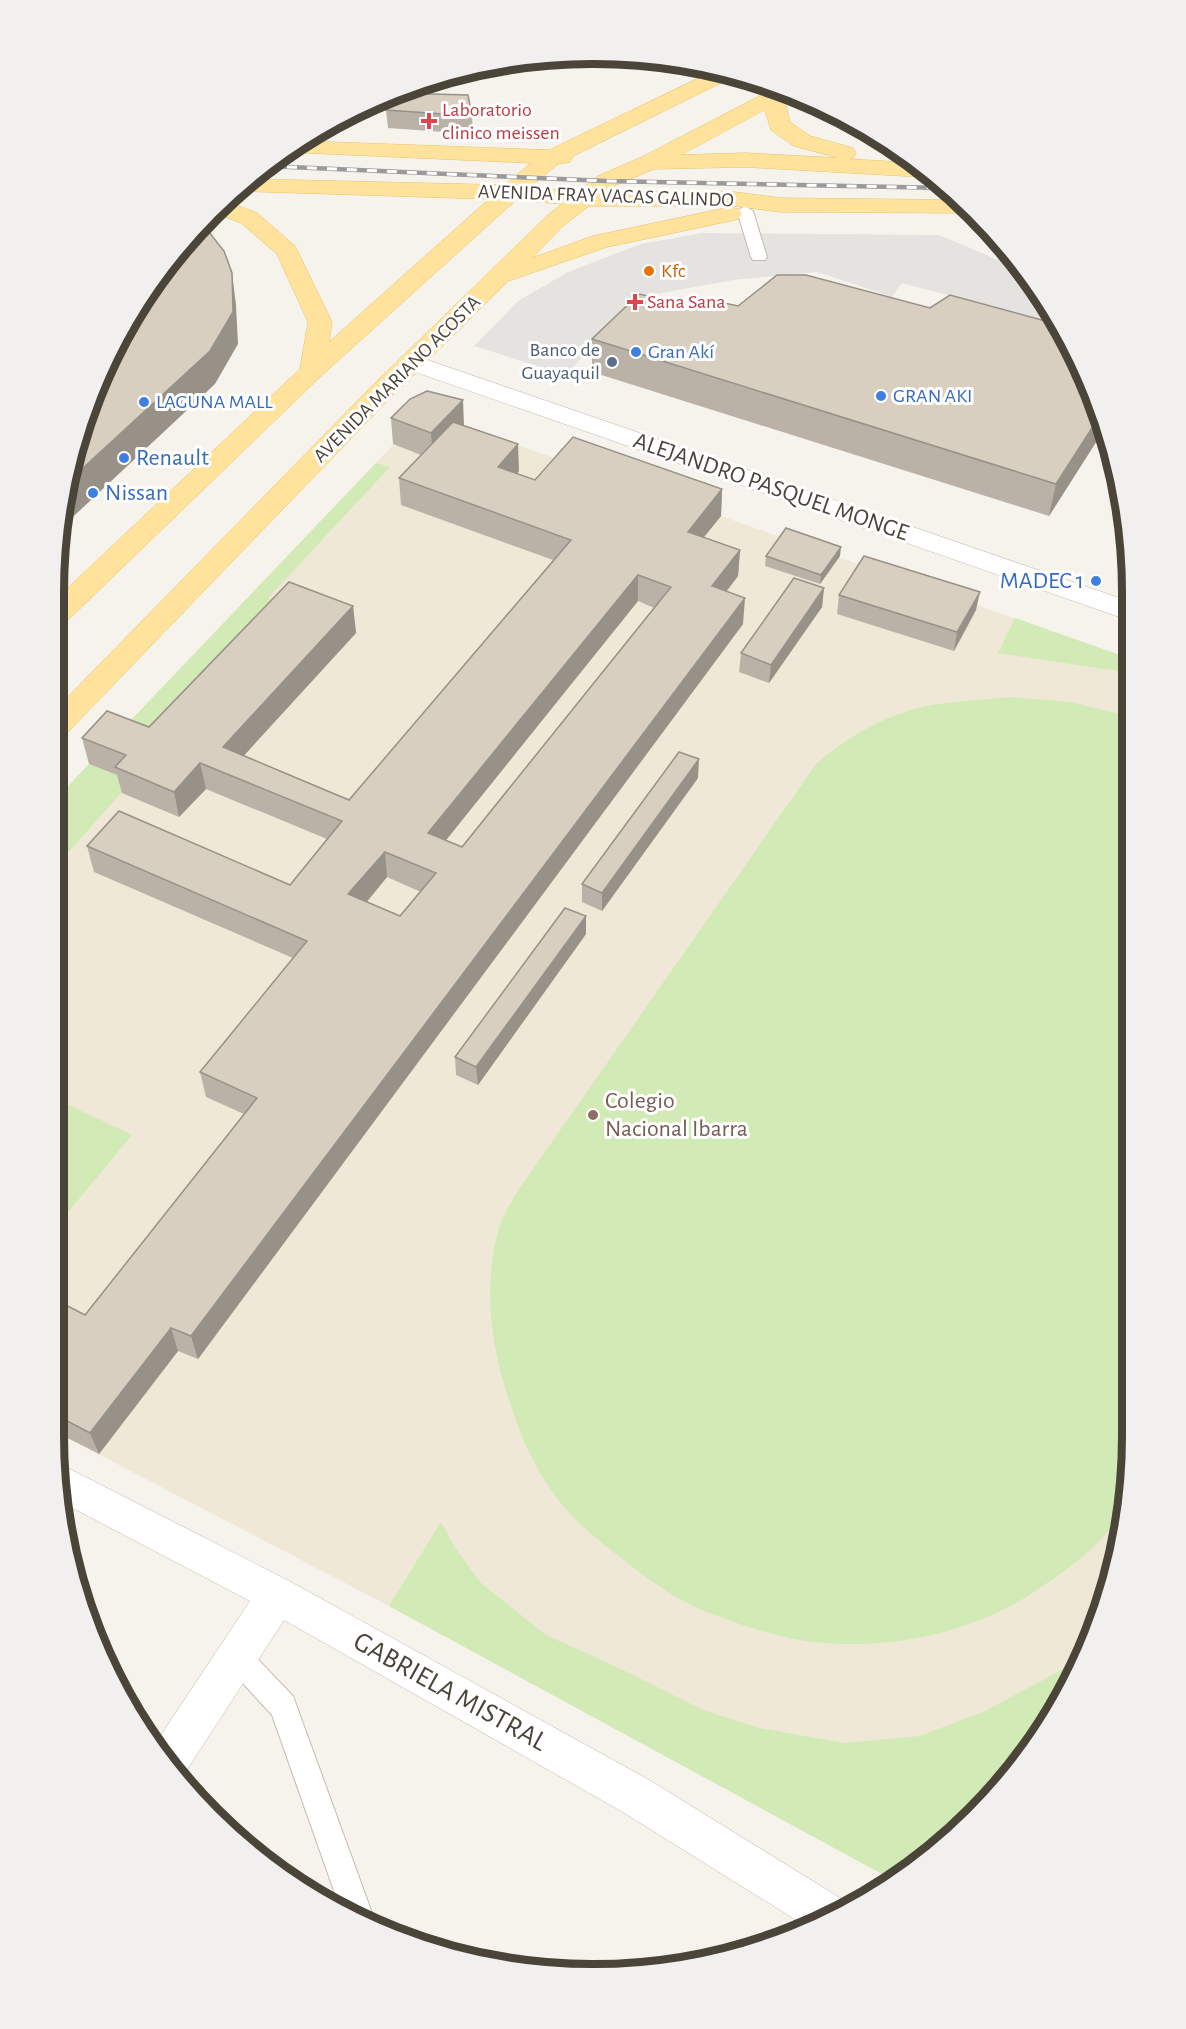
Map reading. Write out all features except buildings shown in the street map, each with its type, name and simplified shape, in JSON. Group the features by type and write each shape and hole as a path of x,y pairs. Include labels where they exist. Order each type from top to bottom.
{"main road":[{"path":"64,606 312,371 509,192 554,156 713,79"},
{"name":"AVENIDA MARIANO ACOSTA","path":"64,719 410,362 556,220 606,181 650,162 774,97"},
{"path":"780,99 776,105 778,124 802,141 906,168"},
{"name":"AVENIDA FRAY VACAS GALINDO","path":"309,148 554,156 650,162 744,160 909,170"},
{"name":"AVENIDA FRAY VACAS GALINDO","path":"256,186 509,192 580,199 734,199 781,205 953,207"},
{"path":"500,276 601,241 781,205"},
{"path":"229,210 249,218 287,251 320,322 312,371"}],"street":[{"name":"ALEJANDRO PASQUEL MONGE","path":"410,362 1122,609"},
{"name":"GABRIELA MISTRAL","path":"67,1486 277,1595 636,1796 823,1912"},
{"path":"172,1755 277,1595"}],"lane":[{"path":"745,211 759,257"},
{"path":"236,1656 283,1706 355,1908"}],"shaded area":[{"path":"702,233 939,235 1005,263 1046,321 902,283 892,297 817,272 733,280 656,294 610,326 566,375 474,346 518,301 568,272 641,244"},
{"name":"Colegio Nacional Ibarra","path":"451,422 1122,656 1122,1436 1117,1505 1111,1539 1093,1606 1081,1638 1067,1670 1032,1730 1012,1758 967,1810 915,1855 886,1876 389,1606 64,1436 64,791 412,425"}],"green space":[{"path":"376,463 390,467 268,598 293,608 155,753 114,738"},
{"path":"1015,618 1122,656 1122,672 998,653"},
{"path":"1010,697 1071,702 1122,715 1122,1436 1117,1505 1114,1523 1100,1541 1055,1577 993,1615 964,1626 905,1640 845,1644 815,1642 773,1634 743,1625 680,1599 630,1565 566,1510 550,1489 534,1461 510,1402 492,1327 490,1286 492,1265 502,1220 519,1189 816,764 855,735 885,720 915,709 950,702"},
{"path":"89,764 132,781 64,857 64,790"},
{"path":"64,1103 132,1135 64,1217"},
{"path":"441,1522 456,1549 481,1583 546,1635 703,1710 759,1728 844,1743 920,1736 985,1711 1058,1672 1070,1663 1032,1730 990,1784 967,1810 941,1833 886,1876 389,1606"}],"railway":[{"path":"281,167 606,181 931,188"}],"place":[{"name":"Laboratorio clinico meissen","path":"429,121"},
{"name":"Kfc","path":"649,271"},
{"name":"Sana Sana","path":"635,302"},
{"name":"Gran Akí","path":"636,352"},
{"name":"Banco de Guayaquil","path":"612,362"},
{"name":"GRAN AKI","path":"881,396"},
{"name":"LAGUNA MALL","path":"144,402"},
{"name":"Renault","path":"124,458"},
{"name":"Nissan","path":"93,493"},
{"name":"MADEC 1","path":"1096,581"},
{"name":"Colegio Nacional Ibarra","path":"593,1115"}]}
